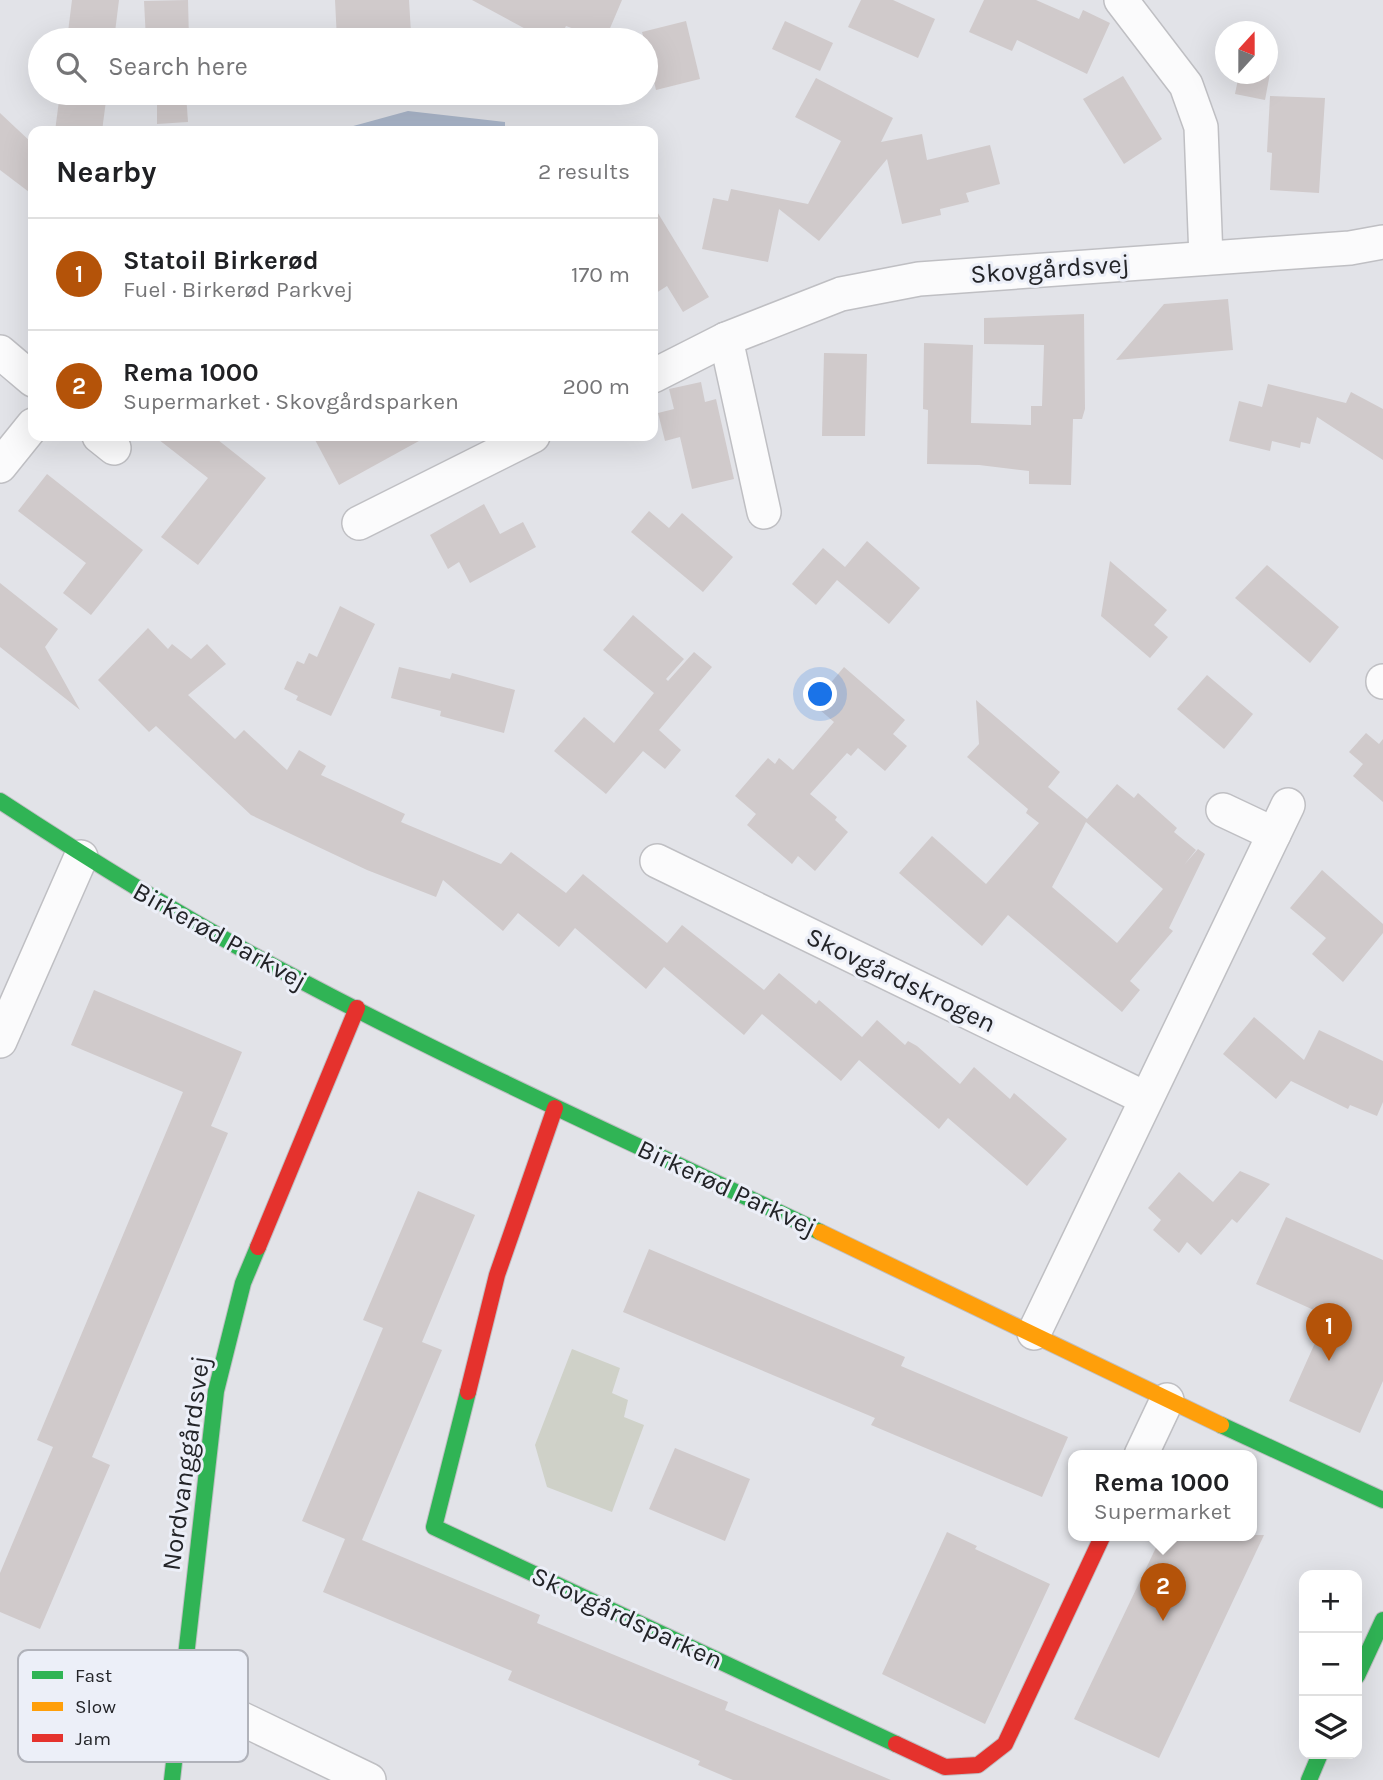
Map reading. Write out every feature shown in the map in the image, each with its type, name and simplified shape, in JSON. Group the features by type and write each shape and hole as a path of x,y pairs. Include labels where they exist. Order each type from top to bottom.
{"street":[{"path":"1121,0 1185,85 1201,127 1206,258"},
{"name":"Skovgårdsvej","path":"658,373 726,339 841,294 919,279 1350,248 1383,242"},
{"path":"726,339 764,512"},
{"path":"0,352 28,376"},
{"path":"0,466 28,431"},
{"path":"359,523 523,441"},
{"name":"Birkerød Parkvej","path":"0,801 81,857 183,918 357,1008 555,1108 1383,1500"},
{"path":"1034,1333 1281,819 1223,810"},
{"path":"0,1041 81,857"},
{"name":"Skovgårdskrogen","path":"657,861 1145,1098"},
{"name":"Nordvanggårdsvej","path":"187,1650 216,1391 243,1283 357,1008"},
{"name":"Skovgårdsparken","path":"555,1108 497,1275 434,1527 945,1767 978,1765 1005,1744 1100,1541"},
{"path":"1143,1450 1167,1400"},
{"path":"1362,1665 1383,1620"},
{"path":"248,1722 369,1780"},
{"path":"1309,1780 1318,1759"},
{"name":"Nordvanggårdsvej","path":"172,1780 174,1762"}],"shaded area":[{"path":"572,1349 620,1368 612,1393 628,1400 624,1417 644,1425 612,1512 547,1487 535,1445"}],"water":[{"path":"408,111 505,122 505,126 353,126"}],"building":[{"path":"72,0 119,0 116,28 68,28"},
{"path":"188,0 189,28 145,28 144,1"},
{"path":"335,0 409,0 411,28 336,28"},
{"path":"472,0 622,0 610,28 524,28"},
{"path":"861,0 893,0 935,19 918,58 848,27"},
{"path":"984,0 1036,0 1079,19 1083,10 1110,23 1087,74 1017,40 1012,51 969,32"},
{"path":"686,21 700,79 658,90 658,28"},
{"path":"785,21 833,43 820,71 772,49"},
{"path":"1123,76 1162,139 1124,164 1083,99"},
{"path":"816,78 893,118 881,142 922,134 927,160 990,145 1000,184 966,193 969,202 940,209 941,215 902,224 887,159 819,241 779,209 768,262 702,249 713,198 728,201 731,189 808,204 841,141 795,117"},
{"path":"1237,84 1268,84 1265,100 1235,94"},
{"path":"1270,96 1325,98 1319,193 1270,190 1272,153 1267,152"},
{"path":"58,105 105,105 103,126 56,126"},
{"path":"157,105 187,105 188,122 157,124"},
{"path":"0,113 28,139 28,191 0,170"},
{"path":"658,213 709,297 683,312 667,286 658,292"},
{"path":"1228,299 1233,350 1116,360 1164,304"},
{"path":"1084,314 1085,409 1082,419 1073,419 1071,485 1029,484 1029,471 979,465 927,464 928,410 923,409 924,343 973,345 971,423 1031,425 1031,406 1042,406 1044,345 984,344 984,318"},
{"path":"824,353 867,354 865,436 822,436"},
{"path":"701,382 705,402 716,399 734,479 692,489 680,437 665,441 658,413 674,409 669,389"},
{"path":"1268,384 1346,403 1351,392 1383,409 1383,460 1317,417 1310,444 1301,442 1300,448 1272,441 1270,451 1229,441 1239,401 1262,407"},
{"path":"160,441 219,441 266,478 198,565 161,537 208,478"},
{"path":"316,441 419,441 339,485"},
{"path":"47,474 143,550 91,615 63,593 86,563 18,511"},
{"path":"484,504 500,534 523,522 536,547 470,583 459,562 448,569 430,535"},
{"path":"649,511 669,528 682,513 733,557 703,592 631,532"},
{"path":"867,541 920,588 889,624 837,580 816,605 792,584 823,548 845,567"},
{"path":"1110,561 1167,610 1154,625 1168,637 1150,658 1101,616"},
{"path":"1267,565 1339,627 1310,663 1235,598"},
{"path":"0,583 58,629 45,647 80,710 0,647"},
{"path":"340,606 375,624 331,716 296,700 298,696 284,689 297,661 304,664 309,653 317,657"},
{"path":"633,615 684,659 666,679 668,681 694,652 712,667 659,730 681,750 665,769 643,751 606,794 554,751 584,717 614,743 654,693 603,650"},
{"path":"148,628 168,649 172,644 191,659 207,644 226,664 188,695 235,739 244,730 287,770 299,750 326,766 321,775 405,814 401,822 501,864 511,852 566,893 583,874 667,943 682,925 764,990 779,973 816,1004 819,1000 862,1037 877,1020 905,1045 908,1041 917,1046 960,1084 974,1067 1010,1099 1014,1093 1067,1139 1027,1186 948,1118 939,1129 859,1060 841,1081 762,1014 744,1035 664,967 646,989 575,928 559,947 518,913 503,931 443,880 436,897 367,870 251,815 156,726 149,732 98,680"},
{"path":"399,667 450,679 452,673 515,690 504,733 440,716 441,711 391,698"},
{"path":"844,667 905,720 893,734 907,746 885,771 858,748 851,756 847,753 810,794 837,817 835,820 848,832 815,871 798,856 792,864 747,825 756,814 735,796 768,758 775,764 779,758 793,770 834,722 813,704"},
{"path":"1207,675 1253,714 1224,749 1177,709"},
{"path":"976,700 1060,772 1048,787 1087,819 1117,784 1134,798 1138,793 1177,828 1174,832 1196,850 1184,865 1198,849 1205,854 1169,928 1173,931 1130,981 1140,990 1122,1012 1008,915 982,946 899,873 932,836 986,884 1039,823 1026,813 1028,809 967,757 979,744","holes":["1086,822 1163,889 1117,943 1052,887"]},
{"path":"1366,733 1379,744 1383,739 1383,802 1353,776 1363,764 1349,752"},
{"path":"1322,870 1383,924 1383,933 1343,982 1312,954 1326,938 1290,908"},
{"path":"94,990 242,1052 211,1126 228,1133 92,1457 110,1465 40,1629 0,1612 0,1573 53,1447 37,1440 183,1092 71,1045"},
{"path":"1254,1017 1304,1060 1319,1030 1383,1061 1383,1102 1377,1116 1350,1105 1348,1109 1291,1081 1276,1099 1223,1054"},
{"path":"1240,1171 1270,1184 1237,1223 1232,1219 1201,1255 1187,1242 1179,1253 1153,1230 1161,1220 1148,1208 1179,1172 1213,1202"},
{"path":"418,1191 475,1215 422,1342 442,1350 362,1540 540,1615 537,1623 728,1702 725,1710 891,1780 733,1780 698,1765 700,1761 508,1680 512,1671 323,1592 345,1539 302,1521 383,1328 363,1320"},
{"path":"1286,1217 1383,1260 1383,1381 1360,1433 1289,1401 1327,1316 1256,1284"},
{"path":"649,1249 905,1357 901,1366 1068,1437 1042,1497 871,1425 875,1418 623,1312"},
{"path":"675,1448 750,1479 725,1541 649,1509"},
{"path":"947,1532 977,1546 975,1549 1050,1584 985,1724 882,1674"},
{"path":"1257,1535 1264,1535 1159,1758 1074,1719 1159,1541 1257,1541"}],"traffic: fast":[{"path":"0,801 241,949 479,1070 820,1232"},
{"path":"187,1650 216,1391 243,1283 258,1247"},
{"path":"468,1392 434,1527 896,1744"},
{"path":"1221,1425 1383,1500"},
{"path":"1362,1665 1383,1620"},
{"path":"1309,1780 1318,1759"},
{"path":"172,1780 174,1762"}],"traffic: slow":[{"path":"820,1232 1221,1425"}],"traffic: jam":[{"path":"258,1247 357,1008"},
{"path":"468,1392 497,1275 555,1108"},
{"path":"896,1744 945,1767 978,1765 1005,1744 1100,1541"}],"place":[{"name":"Statoil Birkerød","path":"1329,1361"},
{"name":"Rema 1000","path":"1163,1621"}]}
